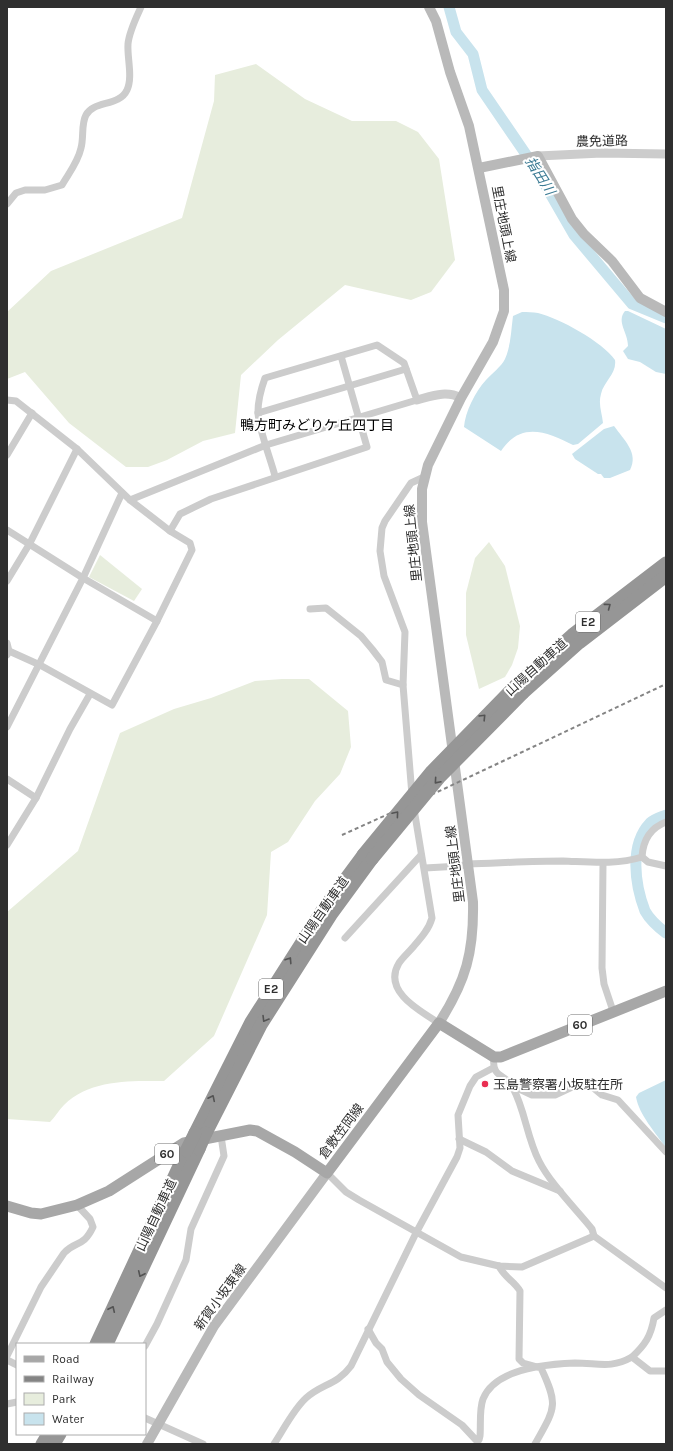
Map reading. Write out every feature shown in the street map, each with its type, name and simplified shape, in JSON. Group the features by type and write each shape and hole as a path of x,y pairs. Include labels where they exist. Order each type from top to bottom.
{"highway":[{"name":"山陽自動車道","path":"96,1343 192,1150 251,1022 322,909 368,857 432,771 519,689 572,635 666,563"},
{"name":"山陽自動車道","path":"519,689 666,576"},
{"name":"山陽自動車道","path":"108,1343 192,1150"},
{"path":"42,1444 47,1435"},
{"path":"54,1444 59,1435"}],"main road":[{"name":"里庄地頭上線","path":"429,7 436,21 450,72 469,126 504,290 504,311 493,342 461,398 428,465 421,495 422,522 468,864 474,920 470,951 461,984 455,998 439,1023"},
{"path":"479,168 531,157 572,219 584,234 612,261 640,298 666,312"},
{"name":"60","path":"494,1057 501,1057 666,991"},
{"path":"439,1023 494,1057"},
{"name":"倉敷笠岡線","path":"7,1206 30,1214 41,1214 77,1205 109,1191 184,1143 239,1131 257,1131 327,1173 439,1023"},
{"name":"新賀小坂東線","path":"147,1444 214,1326 327,1173"}],"street":[{"path":"7,204 16,193 25,190 45,190 62,186 76,162 82,147 84,120 87,113 93,108 117,100 127,90 129,82 128,43 141,7"},
{"name":"農免道路","path":"531,157 602,153 666,154"},
{"path":"275,476 258,413 259,395 265,378 377,345 404,363 416,400"},
{"path":"170,531 180,514 210,498 366,447 360,416 341,356"},
{"path":"258,413 406,369"},
{"path":"130,500 266,445 360,416 444,393 453,394 461,398"},
{"path":"7,400 16,401 77,449 122,493 170,531 190,544 192,550 157,621 112,705 8,649"},
{"path":"7,455 32,413"},
{"path":"7,582 30,544 77,449"},
{"path":"424,477 411,483 382,528 380,551 384,576 405,632 403,685 410,779 432,918 431,924 399,964 396,983 399,992 415,1008 439,1023"},
{"path":"7,727 40,665 83,578 122,493"},
{"path":"7,530 83,578 157,621"},
{"path":"310,609 326,608 361,636 382,662 386,680 403,685"},
{"path":"7,845 36,798 70,729 90,694"},
{"path":"7,779 36,798"},
{"path":"639,858 649,832 666,822"},
{"path":"345,938 421,855"},
{"path":"425,868 460,866 468,864 562,861 603,863 639,858 648,862 666,866"},
{"path":"603,863 602,968 604,984 613,1011"},
{"path":"493,1068 494,1057"},
{"path":"493,1068 513,1086 532,1095 555,1095 585,1081 602,1095 618,1100 666,1152"},
{"path":"274,1444 306,1397 344,1375 358,1354 368,1329 416,1233 457,1157 459,1139 458,1114 470,1086 476,1077 493,1068"},
{"path":"513,1086 538,1158 545,1172 592,1229 594,1236 666,1288"},
{"path":"146,1344 186,1260 192,1229 224,1156 221,1136"},
{"path":"459,1139 486,1152 512,1171 562,1191"},
{"path":"327,1173 346,1192 416,1233 461,1257 499,1266 514,1267 529,1265 594,1236"},
{"path":"7,1356 41,1287 64,1253 68,1249 84,1242 93,1227 90,1219 77,1205"},
{"path":"499,1266 506,1277 515,1284 520,1291 519,1360 523,1363 541,1368 553,1394 554,1408 535,1444"},
{"path":"368,1329 376,1343 382,1349 387,1362 394,1371 419,1395 462,1425 476,1440 479,1440 482,1401 490,1387 510,1375 525,1370 576,1364 616,1365 632,1357 646,1343 651,1332 654,1318 666,1310"},
{"path":"632,1357 650,1371 666,1371"},
{"path":"7,1360 16,1364"},
{"path":"146,1418 203,1444"}],"green space":[{"path":"256,64 305,99 352,121 396,121 418,132 439,159 455,260 431,292 411,300 345,285 278,340 241,375 235,433 203,441 167,460 148,467 126,467 69,423 25,372 7,379 7,312 51,271 182,218 214,101 215,75"},
{"path":"489,542 505,566 520,626 518,648 512,665 505,677 479,689 466,635 466,593 475,558"},
{"path":"100,555 142,589 134,601 89,577"},
{"path":"309,679 348,711 351,747 340,774 315,801 288,842 271,852 267,915 214,1036 164,1081 111,1083 86,1090 64,1105 50,1122 7,1119 7,912 78,851 120,733 174,709 211,698 255,681"}],"water":[{"path":"625,311 628,311 666,329 666,374 656,372 640,362 628,359 623,351 628,346 628,341 622,323"},
{"path":"522,312 538,313 568,325 601,346 615,360 614,369 603,389 600,398 603,423 578,444 573,445 544,433 526,432 509,442 501,451 464,427 466,415 474,396 488,377 501,365 505,359 510,343 513,316"},
{"path":"614,426 632,452 632,464 630,470 610,478 604,478 601,474 598,474 575,459 572,454 604,429"},
{"path":"666,1080 666,1148 648,1124 636,1097 639,1093"}],"waterway":[{"name":"指田川","path":"449,7 456,32 473,54 482,90 536,169 574,235 632,304 666,318"},
{"path":"666,815 650,823 643,832 639,842 636,866 641,901 645,911 654,923 666,933"}],"railway":[{"path":"342,835 446,788 666,684"}],"place":[{"name":"玉島警察署小坂駐在所","path":"485,1084"}],"district":[{"name":"鴨方町みどりケ丘四丁目","path":"317,425"}]}
